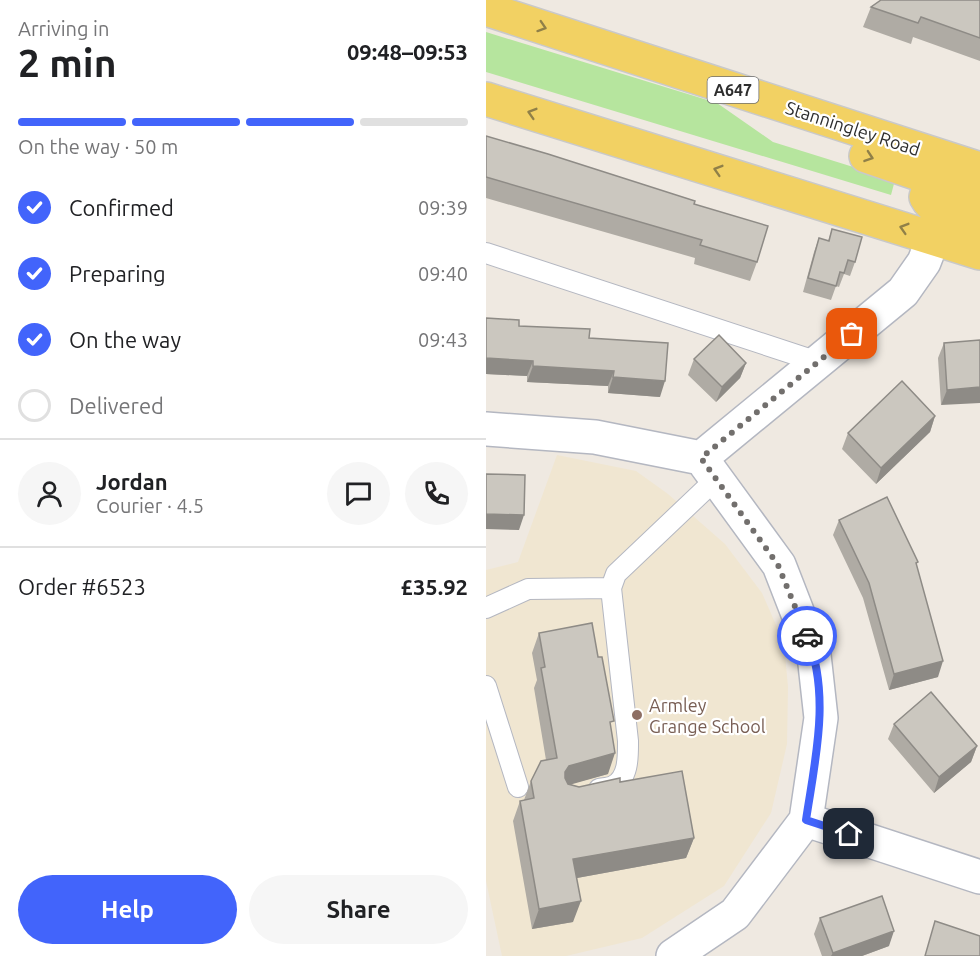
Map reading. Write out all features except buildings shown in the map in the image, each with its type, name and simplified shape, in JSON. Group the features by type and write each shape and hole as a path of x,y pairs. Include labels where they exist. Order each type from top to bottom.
{"main road":[{"name":"Stanningley Road","path":"486,9 744,94 935,167 980,169"},
{"path":"486,99 940,225 978,241"},
{"path":"940,225 936,209 926,197 935,167 980,200"}],"street":[{"path":"708,469 818,362 903,292 924,262 940,225"},
{"path":"486,429 595,437 708,469 778,565 814,655 821,718 806,820 735,914 673,956"},
{"path":"806,820 980,877"}],"lane":[{"path":"486,253 818,362"},
{"path":"580,794 614,786 625,773 628,760 628,741 611,588 616,574 708,469"},
{"path":"486,608 528,590 611,588"},
{"path":"486,686 518,787"}],"shaded area":[{"name":"Armley Grange School","path":"557,455 636,471 668,494 725,544 762,593 784,643 788,687 787,744 771,813 724,886 642,938 566,956 502,956 486,881 486,570 518,562"}],"green space":[{"path":"486,32 717,103 773,142 895,180 891,195 486,72"}],"way so far":[{"path":"807,636 778,565 701,458 852,334"}],"place":[{"name":"Armley Grange School","path":"637,715"}],"route":[{"path":"807,636 814,655 821,718 806,820 849,834"}]}
